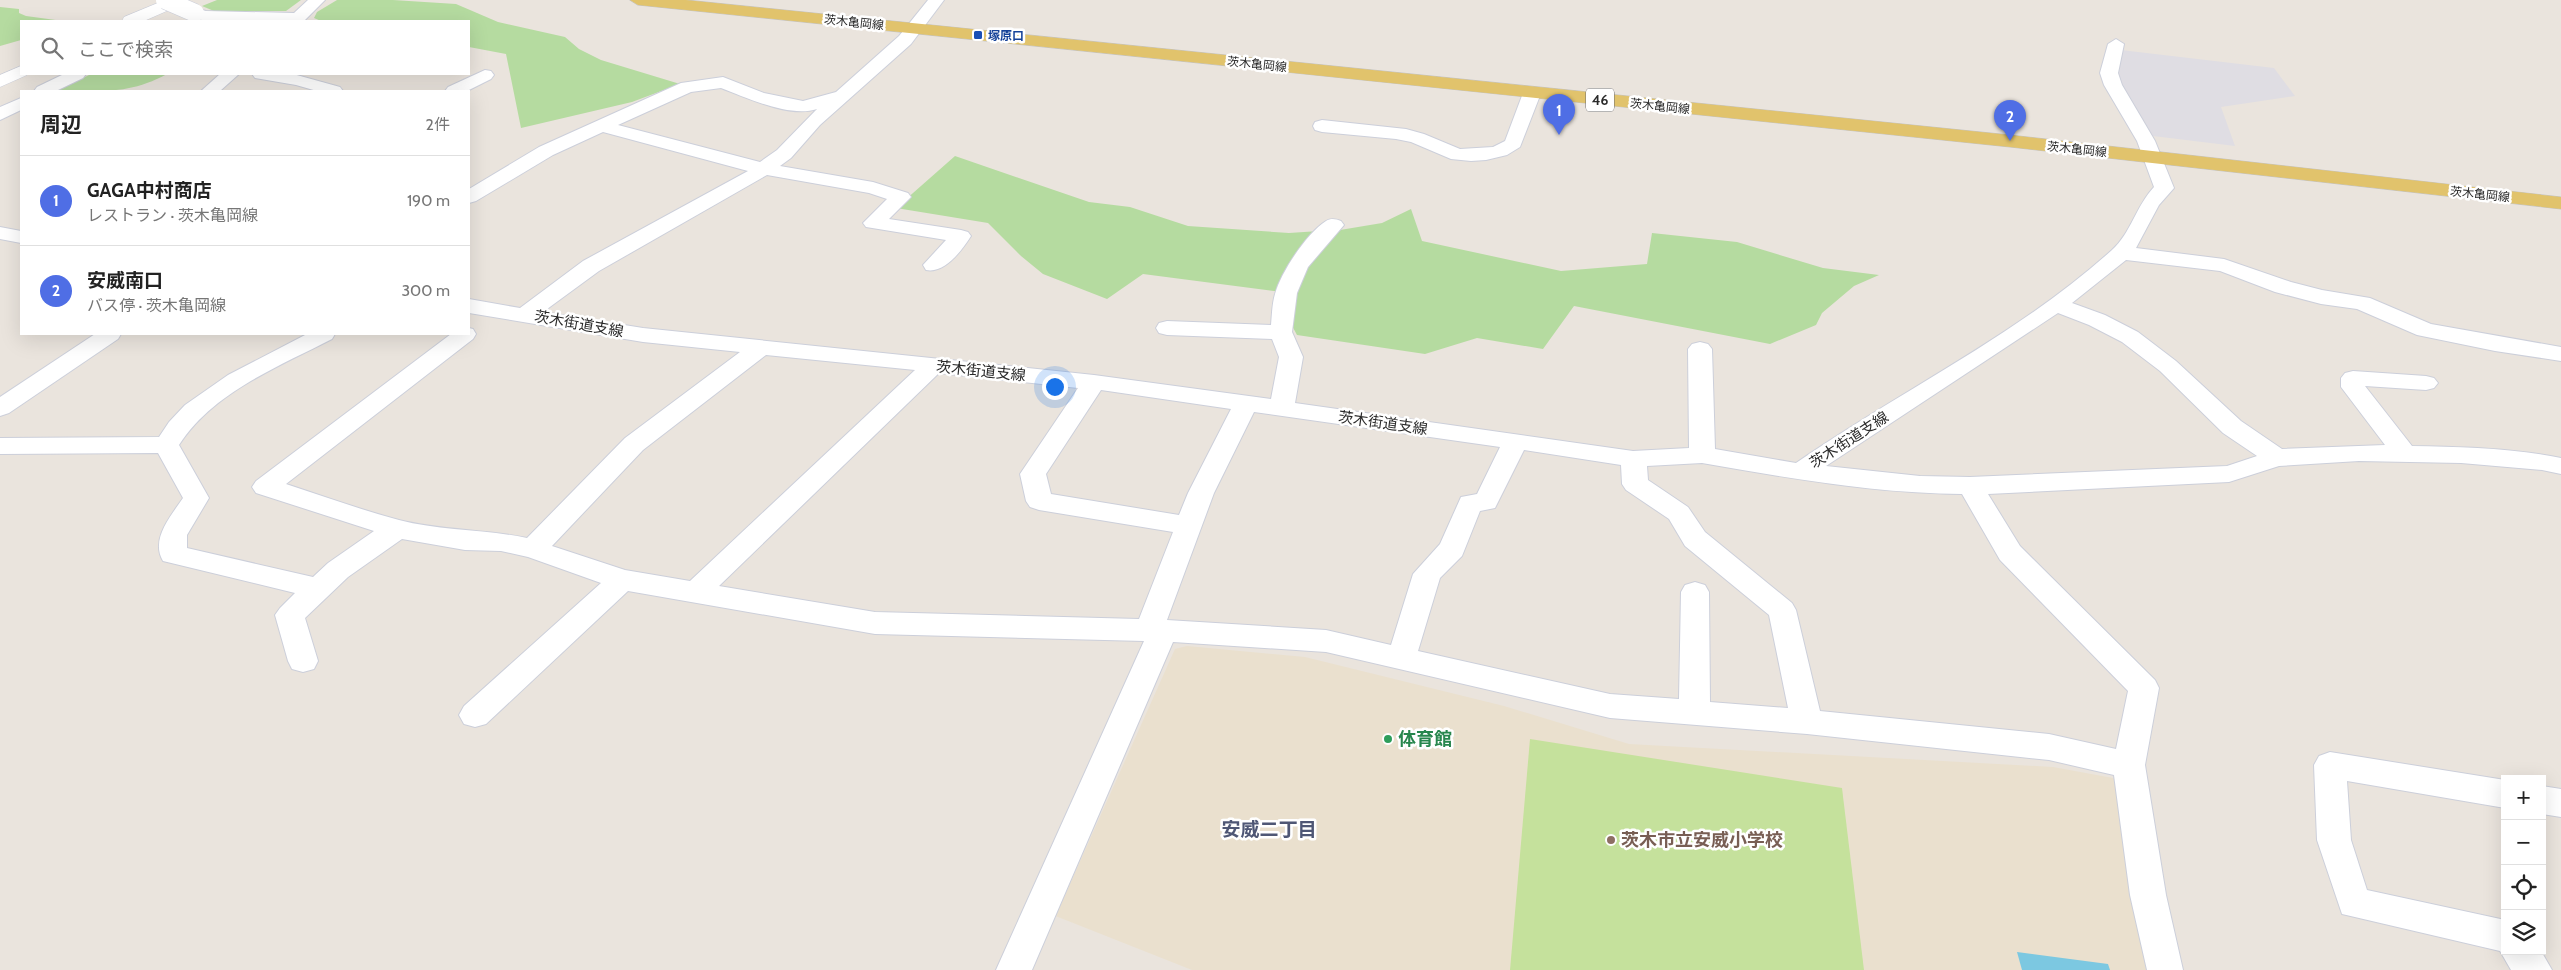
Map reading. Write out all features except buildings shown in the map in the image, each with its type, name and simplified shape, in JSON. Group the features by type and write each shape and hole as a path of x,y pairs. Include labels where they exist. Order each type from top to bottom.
{"main road":[{"name":"茨木亀岡線","path":"638,0 2153,157 2561,203"}],"street":[{"path":"165,0 193,16 297,20 317,0"},
{"path":"132,20 179,0"},
{"path":"524,315 590,266 765,168 784,154 841,95 916,28 936,0"},
{"path":"2116,44 2109,73 2113,85 2146,141 2153,157"},
{"path":"0,82 20,72"},
{"path":"45,90 75,75"},
{"path":"211,90 229,75"},
{"path":"265,75 327,89 344,75"},
{"path":"456,90 485,75"},
{"path":"470,196 546,151 687,87 723,82 758,97 804,107 841,95"},
{"path":"1322,126 1415,136 1452,156 1475,156 1501,152 1513,143 1532,93"},
{"path":"0,114 20,104"},
{"path":"601,126 765,168 876,180 901,197 873,223 962,236 934,265"},
{"name":"茨木街道支線","path":"470,306 643,335 1094,382 1516,440 1633,460 1702,455 1800,472 1840,442 1932,387 2056,305 2122,253 2151,202 2164,188 2153,157"},
{"path":"1282,409 1291,357 1281,332 1286,292 1298,266 1318,240 1334,225"},
{"path":"2122,253 2224,265 2283,287 2321,297 2362,303 2425,330 2494,344 2561,354"},
{"path":"2056,305 2097,320 2130,337 2168,366 2232,427 2277,458"},
{"path":"470,330 495,310"},
{"path":"1167,328 1281,332"},
{"path":"0,408 109,335"},
{"path":"166,445 175,428 191,413 218,393 322,335"},
{"path":"464,335 265,487 398,528 464,541 501,542 533,549 622,580 875,623 1156,630 1326,641 1610,706 1807,722 2049,746 2129,765"},
{"path":"533,549 634,444 763,346"},
{"path":"1700,349 1702,455"},
{"path":"695,593 934,366"},
{"path":"2405,454 2353,387 2353,378 2426,383"},
{"path":"1094,382 1033,474 1039,502 1179,524"},
{"path":"1014,970 1156,630 1202,493 1246,404"},
{"path":"1401,659 1426,574 1452,549 1470,503 1486,502 1516,440"},
{"path":"0,446 166,445"},
{"path":"166,445 196,498 172,535 173,554 319,589"},
{"path":"1800,472 1920,485 1970,486 2229,474 2277,458 2359,453 2460,455 2542,462 2561,466"},
{"path":"1633,460 1635,484 1679,513 1695,539 1782,610 1807,722"},
{"path":"1970,486 2010,553 2144,688 2129,765 2148,895 2165,970"},
{"path":"303,660 290,616 338,570 398,528"},
{"path":"475,715 622,580"},
{"path":"1694,713 1695,592"},
{"path":"2501,793 2330,765 2334,840 2354,904 2501,935"},
{"path":"2546,801 2561,803"},
{"path":"2521,955 2534,970"}],"shaded area":[{"path":"2121,50 2274,68 2295,96 2221,107 2235,146 2153,136 2115,74"},
{"name":"茨木市立安威小学校","path":"1187,646 1305,657 1504,706 1629,744 2053,767 2113,778 2122,785 2156,970 1192,970 1053,915 1065,895 1175,649"}],"green space":[{"path":"217,0 301,0 286,11 214,11 202,6"},
{"path":"337,0 393,0 456,4 498,22 565,37 579,49 601,60 680,84 632,102 521,128 506,54 470,47 470,20 319,20 314,18 317,12"},
{"path":"0,7 19,9 19,13 26,16 56,20 20,20 20,40 0,46"},
{"path":"89,75 165,75 140,86 127,89 59,90"},
{"path":"955,156 1089,202 1130,207 1188,226 1289,233 1319,231 1282,292 1143,274 1107,299 1043,274 1021,256 988,223 896,208"},
{"path":"1411,209 1422,241 1561,271 1647,264 1652,233 1737,242 1823,268 1879,275 1854,286 1822,313 1816,325 1770,344 1574,306 1543,349 1477,338 1425,354 1297,335 1290,322 1303,268 1334,231 1382,223"},
{"path":"1530,739 1842,788 1864,970 1510,970"}],"water":[{"path":"2017,952 2108,964 2110,970 2022,970"}],"place":[{"name":"塚原口","path":"978,35"},
{"name":"GAGA中村商店","path":"1559,135"},
{"name":"安威南口","path":"2010,141"},
{"name":"体育館","path":"1388,739"},
{"name":"茨木市立安威小学校","path":"1611,840"}],"district":[{"name":"安威二丁目","path":"1269,829"}]}
